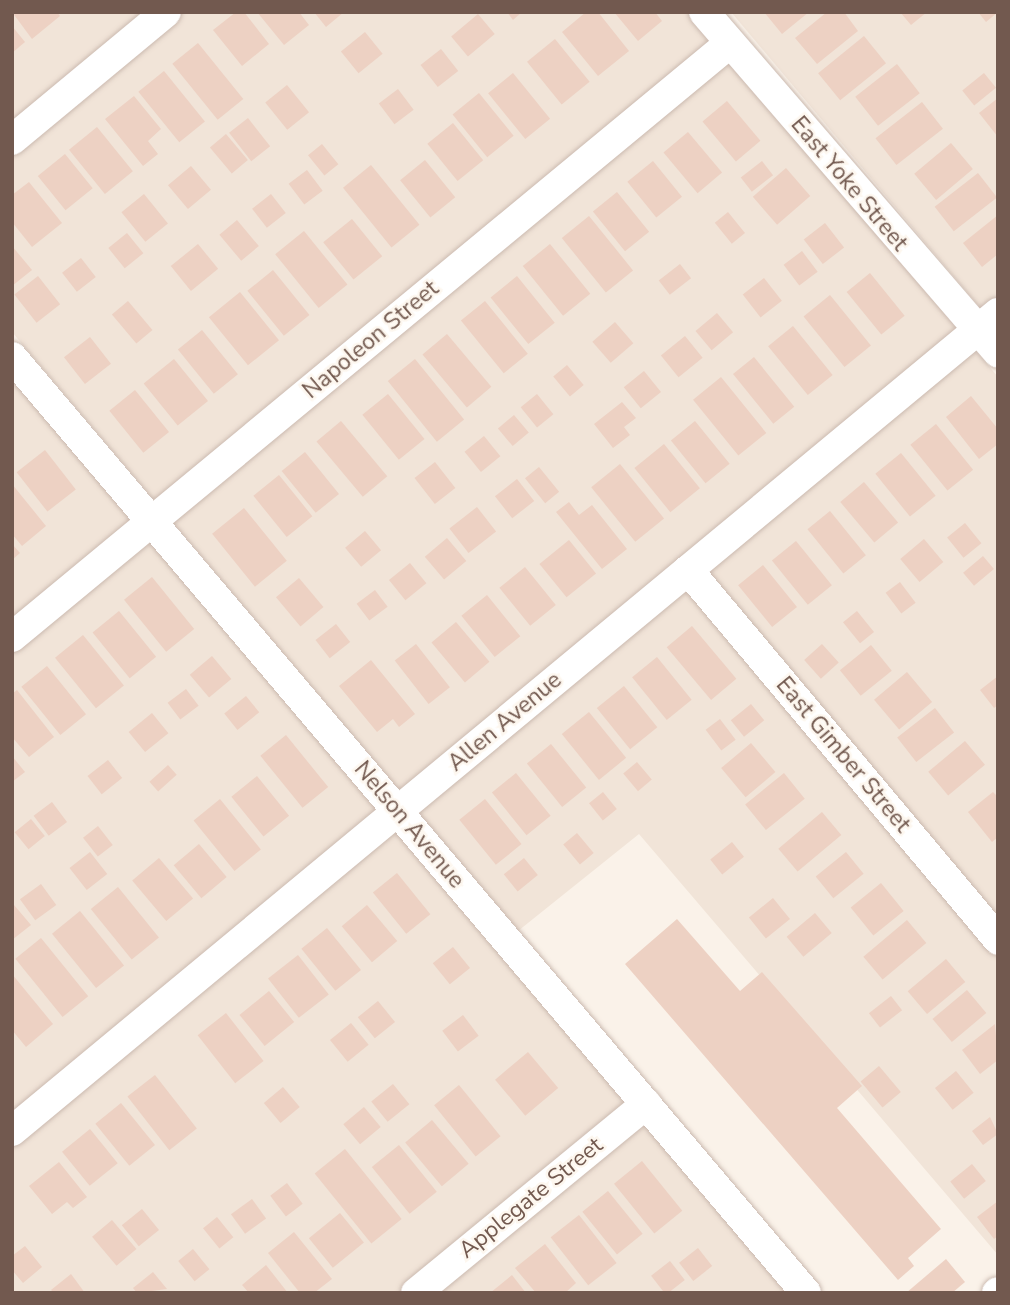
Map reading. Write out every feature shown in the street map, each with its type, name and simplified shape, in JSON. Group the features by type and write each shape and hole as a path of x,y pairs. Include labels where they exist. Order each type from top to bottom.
{"street":[{"path":"12,140 166,12"},
{"name":"East Yoke Street","path":"704,12 955,309 988,321 998,353"},
{"name":"Napoleon Street","path":"12,637 730,43"},
{"name":"Allen Avenue","path":"12,1131 988,321"},
{"name":"Nelson Avenue","path":"12,357 806,1293"},
{"name":"East Gimber Street","path":"688,570 998,940"},
{"name":"Applegate Street","path":"416,1293 646,1104"}],"shaded area":[{"path":"12,12 690,12 998,377 998,1255 639,834 518,931 12,332"},
{"path":"731,12 998,12 998,329"},
{"path":"12,377 788,1293 12,1293"}],"building":[{"path":"12,12 57,12 60,16 32,39"},
{"path":"236,12 244,12 269,44 242,66 213,30"},
{"path":"257,12 299,12 309,25 284,45"},
{"path":"314,12 344,12 326,27"},
{"path":"507,12 522,12 513,20"},
{"path":"586,12 598,12 629,51 598,76 562,32"},
{"path":"614,12 655,12 662,21 638,41"},
{"path":"764,12 809,12 782,34"},
{"path":"827,12 844,12 858,31 817,64 795,38"},
{"path":"900,12 927,12 911,25"},
{"path":"978,12 998,12 986,22"},
{"path":"478,14 495,34 468,56 451,36"},
{"path":"12,26 25,42 12,53"},
{"path":"365,32 383,54 359,73 341,52"},
{"path":"864,36 886,63 840,100 818,73"},
{"path":"555,39 590,82 562,104 527,62"},
{"path":"198,43 243,99 218,120 172,64"},
{"path":"441,49 458,71 438,87 421,65"},
{"path":"897,64 920,93 878,126 855,97"},
{"path":"164,71 205,122 179,142 138,92"},
{"path":"513,73 550,119 525,139 488,93"},
{"path":"984,73 996,88 974,105 962,91"},
{"path":"287,85 309,112 287,130 265,103"},
{"path":"398,89 414,110 394,124 379,103"},
{"path":"479,93 514,136 487,157 453,114"},
{"path":"134,96 161,129 148,141 158,154 143,166 105,119"},
{"path":"998,98 998,137 979,113"},
{"path":"727,101 760,141 736,161 702,122"},
{"path":"922,102 943,129 896,165 876,138"},
{"path":"248,118 270,146 251,161 229,133"},
{"path":"453,123 483,160 458,181 427,144"},
{"path":"97,127 133,171 105,194 69,150"},
{"path":"688,132 722,173 698,193 663,153"},
{"path":"226,134 248,160 232,174 210,147"},
{"path":"951,143 973,169 936,200 914,174"},
{"path":"322,144 338,164 324,176 308,155"},
{"path":"65,154 93,188 65,210 38,176"},
{"path":"425,160 455,197 430,217 400,180"},
{"path":"653,161 682,197 656,218 627,182"},
{"path":"762,161 773,175 752,192 741,178"},
{"path":"371,165 419,225 391,247 343,188"},
{"path":"191,166 211,190 188,209 168,185"},
{"path":"786,168 810,196 777,225 753,197"},
{"path":"307,170 323,191 304,205 289,184"},
{"path":"978,173 997,197 954,231 935,207"},
{"path":"29,182 62,223 32,247 12,222 12,195"},
{"path":"617,192 649,232 625,251 593,212"},
{"path":"144,194 168,224 145,242 121,212"},
{"path":"271,194 286,213 267,228 252,209"},
{"path":"728,212 745,233 732,244 715,223"},
{"path":"998,215 998,254 982,267 963,243"},
{"path":"589,216 633,270 606,292 562,238"},
{"path":"352,219 382,256 353,280 323,242"},
{"path":"237,220 259,246 241,261 219,235"},
{"path":"825,223 844,247 823,264 804,240"},
{"path":"304,231 347,285 319,308 275,254"},
{"path":"127,233 143,253 125,268 108,248"},
{"path":"198,244 218,269 191,291 171,266"},
{"path":"550,244 590,294 563,316 523,266"},
{"path":"12,246 32,270 12,286"},
{"path":"802,251 818,272 799,286 784,265"},
{"path":"81,258 96,277 77,292 62,273"},
{"path":"680,264 691,278 670,295 659,281"},
{"path":"273,270 310,315 284,336 247,291"},
{"path":"870,273 905,316 881,335 847,292"},
{"path":"38,276 60,304 37,323 14,294"},
{"path":"517,276 555,323 528,344 491,297"},
{"path":"764,278 782,301 761,317 743,295"},
{"path":"240,292 279,340 248,365 209,317"},
{"path":"830,295 871,346 844,367 804,316"},
{"path":"128,301 152,330 136,344 112,314"},
{"path":"485,301 528,354 504,373 461,321"},
{"path":"717,313 733,332 712,350 696,331"},
{"path":"615,322 633,343 611,363 592,342"},
{"path":"793,326 833,375 808,395 768,346"},
{"path":"202,330 238,374 214,394 178,350"},
{"path":"447,334 491,387 467,407 422,355"},
{"path":"685,336 703,358 679,377 661,356"},
{"path":"90,337 111,364 85,384 64,357"},
{"path":"754,357 794,407 773,424 733,374"},
{"path":"174,359 208,401 178,426 144,384"},
{"path":"415,359 464,420 437,442 388,381"},
{"path":"567,365 584,385 570,396 553,377"},
{"path":"644,371 661,392 641,408 624,387"},
{"path":"721,377 766,433 738,456 693,400"},
{"path":"135,390 169,432 143,453 109,411"},
{"path":"388,394 425,439 399,460 362,415"},
{"path":"537,394 553,414 537,427 521,407"},
{"path":"971,396 998,429 998,444 979,459 946,417"},
{"path":"622,402 636,418 624,427 630,435 613,448 594,424"},
{"path":"514,415 529,433 513,446 498,428"},
{"path":"341,421 387,476 363,497 316,442"},
{"path":"695,421 730,464 706,483 671,441"},
{"path":"936,424 973,470 947,491 910,445"},
{"path":"484,436 500,456 481,472 465,452"},
{"path":"664,444 700,488 670,512 634,468"},
{"path":"45,450 76,489 47,512 17,472"},
{"path":"305,452 339,494 316,513 282,471"},
{"path":"901,453 936,496 910,517 875,474"},
{"path":"435,462 455,488 435,504 415,478"},
{"path":"620,464 664,518 635,542 591,487"},
{"path":"539,467 559,492 545,503 525,478"},
{"path":"279,475 312,516 287,537 253,496"},
{"path":"517,479 534,501 512,518 495,496"},
{"path":"864,482 898,523 874,543 840,502"},
{"path":"12,484 46,526 22,546 12,534"},
{"path":"569,502 579,515 592,505 627,549 602,569 556,512"},
{"path":"477,507 496,531 469,553 449,529"},
{"path":"244,508 287,561 255,587 212,534"},
{"path":"830,511 866,555 843,574 807,529"},
{"path":"965,523 981,543 963,558 947,537"},
{"path":"365,531 381,550 361,567 345,548"},
{"path":"447,538 466,561 444,580 425,557"},
{"path":"924,539 943,562 920,582 900,559"},
{"path":"569,540 596,573 567,597 539,564"},
{"path":"796,541 832,585 808,605 772,561"},
{"path":"12,544 20,553 12,560"},
{"path":"983,556 994,569 974,586 963,573"},
{"path":"410,563 426,583 405,600 389,580"},
{"path":"763,565 797,607 772,627 738,585"},
{"path":"525,567 556,605 530,626 499,588"},
{"path":"152,577 194,629 166,652 124,600"},
{"path":"299,578 323,607 300,626 276,597"},
{"path":"900,582 916,603 901,614 886,593"},
{"path":"375,590 388,607 369,621 357,604"},
{"path":"487,595 520,636 495,657 461,616"},
{"path":"119,611 156,657 130,678 93,632"},
{"path":"857,611 874,632 860,643 843,622"},
{"path":"456,622 489,662 465,682 431,643"},
{"path":"336,624 350,642 330,658 316,640"},
{"path":"692,626 736,679 711,700 667,647"},
{"path":"83,635 124,686 96,708 55,658"},
{"path":"416,644 450,687 429,704 395,661"},
{"path":"822,644 839,663 821,679 804,660"},
{"path":"871,645 892,671 861,696 840,670"},
{"path":"212,656 231,679 209,698 190,675"},
{"path":"657,657 692,700 667,720 632,677"},
{"path":"371,660 415,714 399,727 393,719 377,732 339,686"},
{"path":"47,666 86,714 60,735 21,687"},
{"path":"907,672 932,702 899,730 874,700"},
{"path":"998,676 998,705 994,708 980,690"},
{"path":"624,686 657,727 630,749 597,708"},
{"path":"186,689 199,706 180,720 168,703"},
{"path":"17,690 54,737 29,757 12,737 12,694"},
{"path":"246,696 259,712 237,730 224,714"},
{"path":"751,704 764,720 744,737 731,720"},
{"path":"935,708 954,732 916,762 897,738"},
{"path":"589,712 626,758 599,780 562,734"},
{"path":"152,713 168,733 145,752 129,732"},
{"path":"720,719 736,740 721,751 706,730"},
{"path":"286,735 328,787 303,808 260,756"},
{"path":"965,741 985,765 948,796 928,772"},
{"path":"751,743 775,772 746,797 721,768"},
{"path":"551,744 586,788 562,807 527,764"},
{"path":"12,756 25,772 12,782"},
{"path":"108,760 122,778 102,794 88,776"},
{"path":"637,762 652,780 638,791 623,774"},
{"path":"168,765 177,775 158,791 149,782"},
{"path":"516,773 551,816 527,835 492,793"},
{"path":"784,773 805,799 766,830 745,804"},
{"path":"257,776 289,816 263,836 231,797"},
{"path":"603,792 617,809 603,820 589,803"},
{"path":"993,792 998,797 998,837 992,842 968,812"},
{"path":"220,799 261,850 234,871 194,820"},
{"path":"485,799 522,844 496,865 459,820"},
{"path":"52,802 67,822 49,836 34,816"},
{"path":"822,812 841,835 798,872 778,849"},
{"path":"31,819 45,836 29,849 15,832"},
{"path":"98,826 113,845 98,857 83,838"},
{"path":"577,833 594,853 580,864 563,845"},
{"path":"732,842 744,857 722,874 710,860"},
{"path":"199,844 227,877 201,898 174,865"},
{"path":"90,852 107,874 87,890 70,868"},
{"path":"846,852 864,874 833,898 816,877"},
{"path":"159,858 193,899 166,921 132,880"},
{"path":"524,858 538,875 518,891 504,874"},
{"path":"397,873 430,914 406,934 373,893"},
{"path":"881,883 904,911 873,936 851,908"},
{"path":"41,884 56,905 35,920 20,899"},
{"path":"118,887 159,938 132,960 91,909"},
{"path":"773,898 790,919 766,938 749,918"},
{"path":"14,905 31,925 12,940 12,907"},
{"path":"367,905 397,941 372,962 342,926"},
{"path":"80,911 124,965 96,988 52,934"},
{"path":"815,913 832,933 803,957 787,937"},
{"path":"677,919 740,991 762,972 862,1086 837,1108 941,1229 908,1258 914,1266 898,1280 625,964"},
{"path":"907,920 926,943 883,980 863,957"},
{"path":"327,928 361,970 335,991 301,949"},
{"path":"41,938 88,996 63,1017 15,959"},
{"path":"453,947 470,968 450,984 433,963"},
{"path":"298,955 329,994 299,1018 268,978"},
{"path":"946,959 965,982 927,1014 908,991"},
{"path":"12,974 53,1024 26,1047 12,1030"},
{"path":"967,990 986,1013 952,1042 933,1019"},
{"path":"269,991 294,1022 265,1046 239,1015"},
{"path":"891,996 902,1010 880,1027 869,1013"},
{"path":"378,1001 395,1022 375,1038 358,1017"},
{"path":"226,1013 264,1061 235,1083 198,1035"},
{"path":"463,1015 479,1036 458,1051 442,1031"},
{"path":"351,1023 369,1045 348,1062 330,1040"},
{"path":"995,1024 998,1060 980,1074 962,1050"},
{"path":"528,1052 558,1088 525,1116 495,1080"},
{"path":"879,1066 901,1092 882,1107 861,1081"},
{"path":"956,1071 974,1093 953,1110 935,1088"},
{"path":"155,1075 197,1129 169,1150 127,1097"},
{"path":"393,1084 409,1104 388,1122 371,1102"},
{"path":"459,1085 501,1136 476,1156 434,1105"},
{"path":"283,1087 300,1107 281,1123 264,1103"},
{"path":"121,1103 155,1145 129,1166 95,1124"},
{"path":"364,1107 381,1127 360,1144 343,1124"},
{"path":"990,1117 998,1134 983,1145 972,1131"},
{"path":"432,1120 469,1164 442,1186 405,1142"},
{"path":"90,1129 118,1163 90,1186 62,1152"},
{"path":"399,1145 437,1192 410,1214 372,1167"},
{"path":"345,1149 402,1219 371,1243 315,1174"},
{"path":"642,1161 682,1211 654,1233 614,1184"},
{"path":"59,1162 87,1197 73,1208 67,1202 52,1214 29,1186"},
{"path":"972,1164 986,1181 964,1199 950,1182"},
{"path":"287,1183 303,1204 286,1216 270,1196"},
{"path":"608,1191 643,1234 617,1255 582,1212"},
{"path":"252,1199 266,1218 245,1234 231,1214"},
{"path":"998,1201 998,1236 994,1239 977,1217"},
{"path":"142,1209 159,1230 139,1246 122,1225"},
{"path":"340,1213 364,1243 333,1268 309,1238"},
{"path":"579,1215 617,1263 588,1285 551,1237"},
{"path":"217,1217 233,1237 219,1249 203,1228"},
{"path":"112,1220 136,1249 117,1266 92,1237"},
{"path":"294,1232 332,1279 314,1293 300,1293 268,1253"},
{"path":"545,1244 576,1283 565,1293 536,1293 515,1268"},
{"path":"25,1246 42,1267 23,1283 12,1270 12,1256"},
{"path":"698,1248 712,1266 693,1281 679,1263"},
{"path":"193,1249 209,1269 195,1281 178,1261"},
{"path":"946,1259 965,1282 952,1293 906,1293"},
{"path":"670,1261 685,1280 665,1293 651,1276"},
{"path":"266,1265 288,1293 249,1293 242,1285"},
{"path":"153,1272 167,1289 137,1293 133,1288"},
{"path":"71,1274 85,1293 54,1293 51,1290"},
{"path":"512,1275 526,1293 490,1293"}]}
